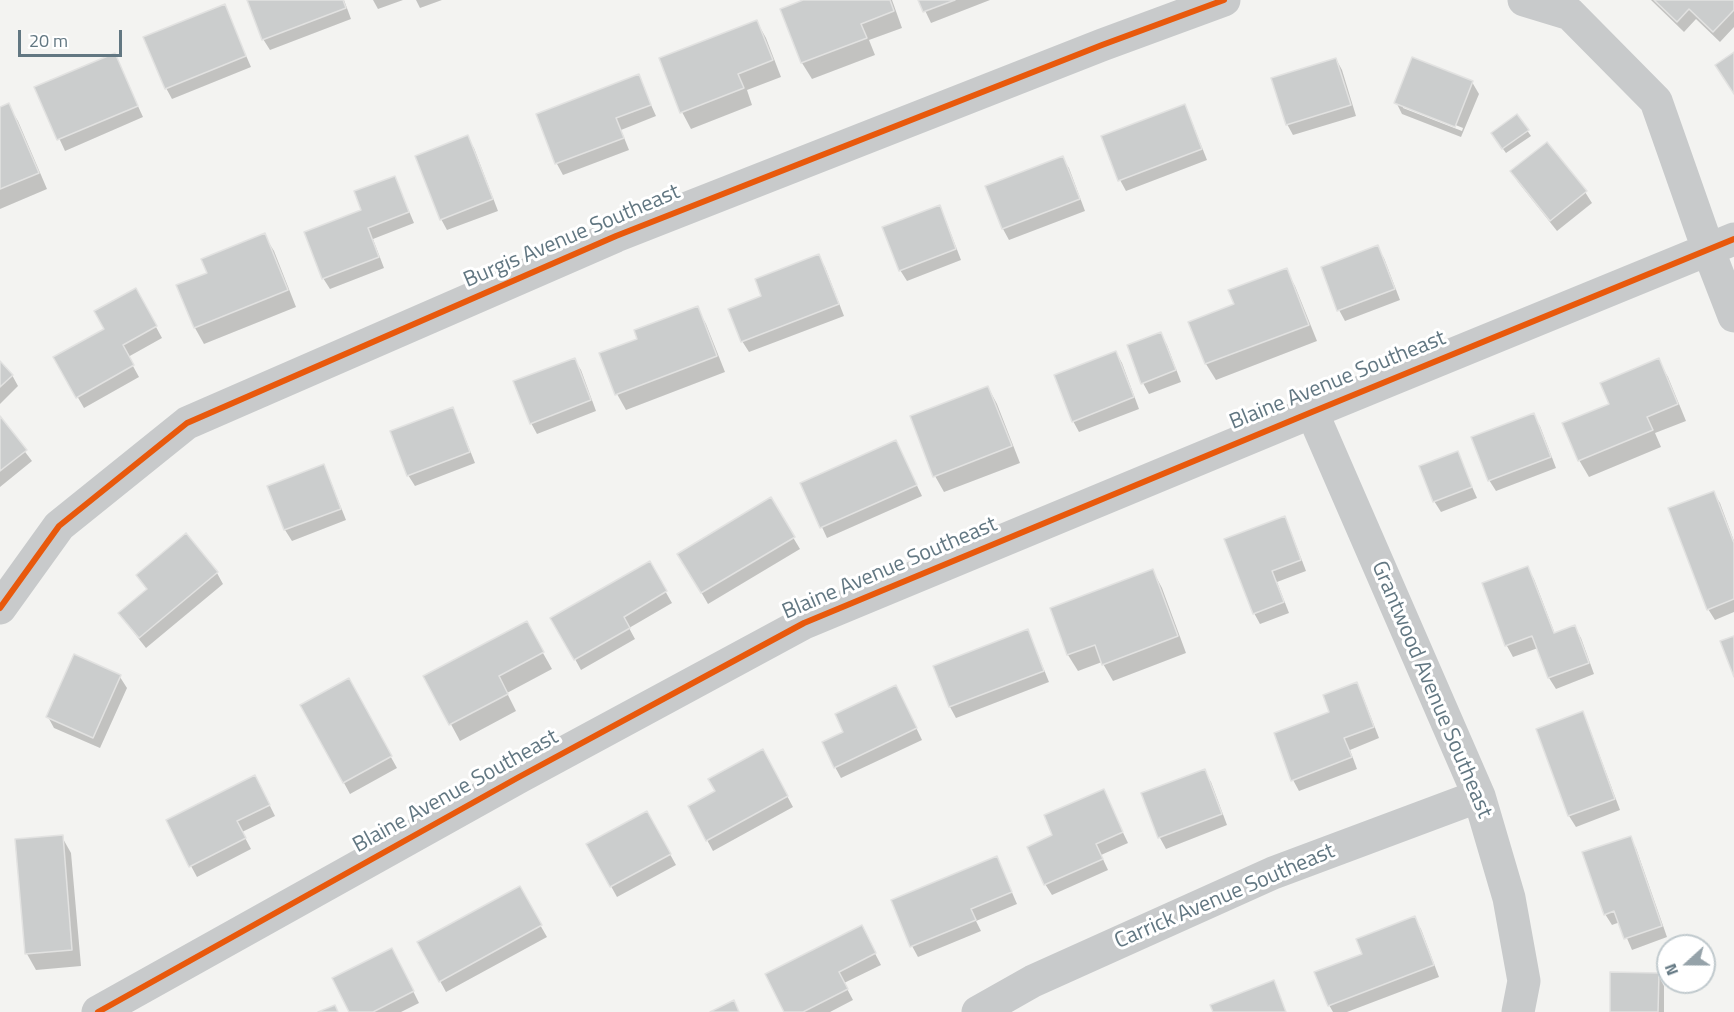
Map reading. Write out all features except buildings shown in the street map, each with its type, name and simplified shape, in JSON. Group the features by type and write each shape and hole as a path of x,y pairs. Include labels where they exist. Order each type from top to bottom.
{"street":[{"name":"Burgis Avenue Southeast","path":"0,608 59,526 187,423 616,236 1102,45 1224,0"},
{"path":"1524,0 1570,14 1656,102 1721,244 1734,316"},
{"name":"Blaine Avenue Southeast","path":"98,1012 519,777 804,623 1721,244"},
{"name":"Grantwood Avenue Southeast","path":"1311,412 1479,796 1509,898 1524,981 1518,1012"},
{"name":"Carrick Avenue Southeast","path":"978,1012 1033,981 1273,873 1479,796"}],"cycle path":[{"path":"0,608 59,526 187,423 616,236 1102,45 1224,0"},
{"path":"98,1012 519,777 804,623 1734,239"}]}
